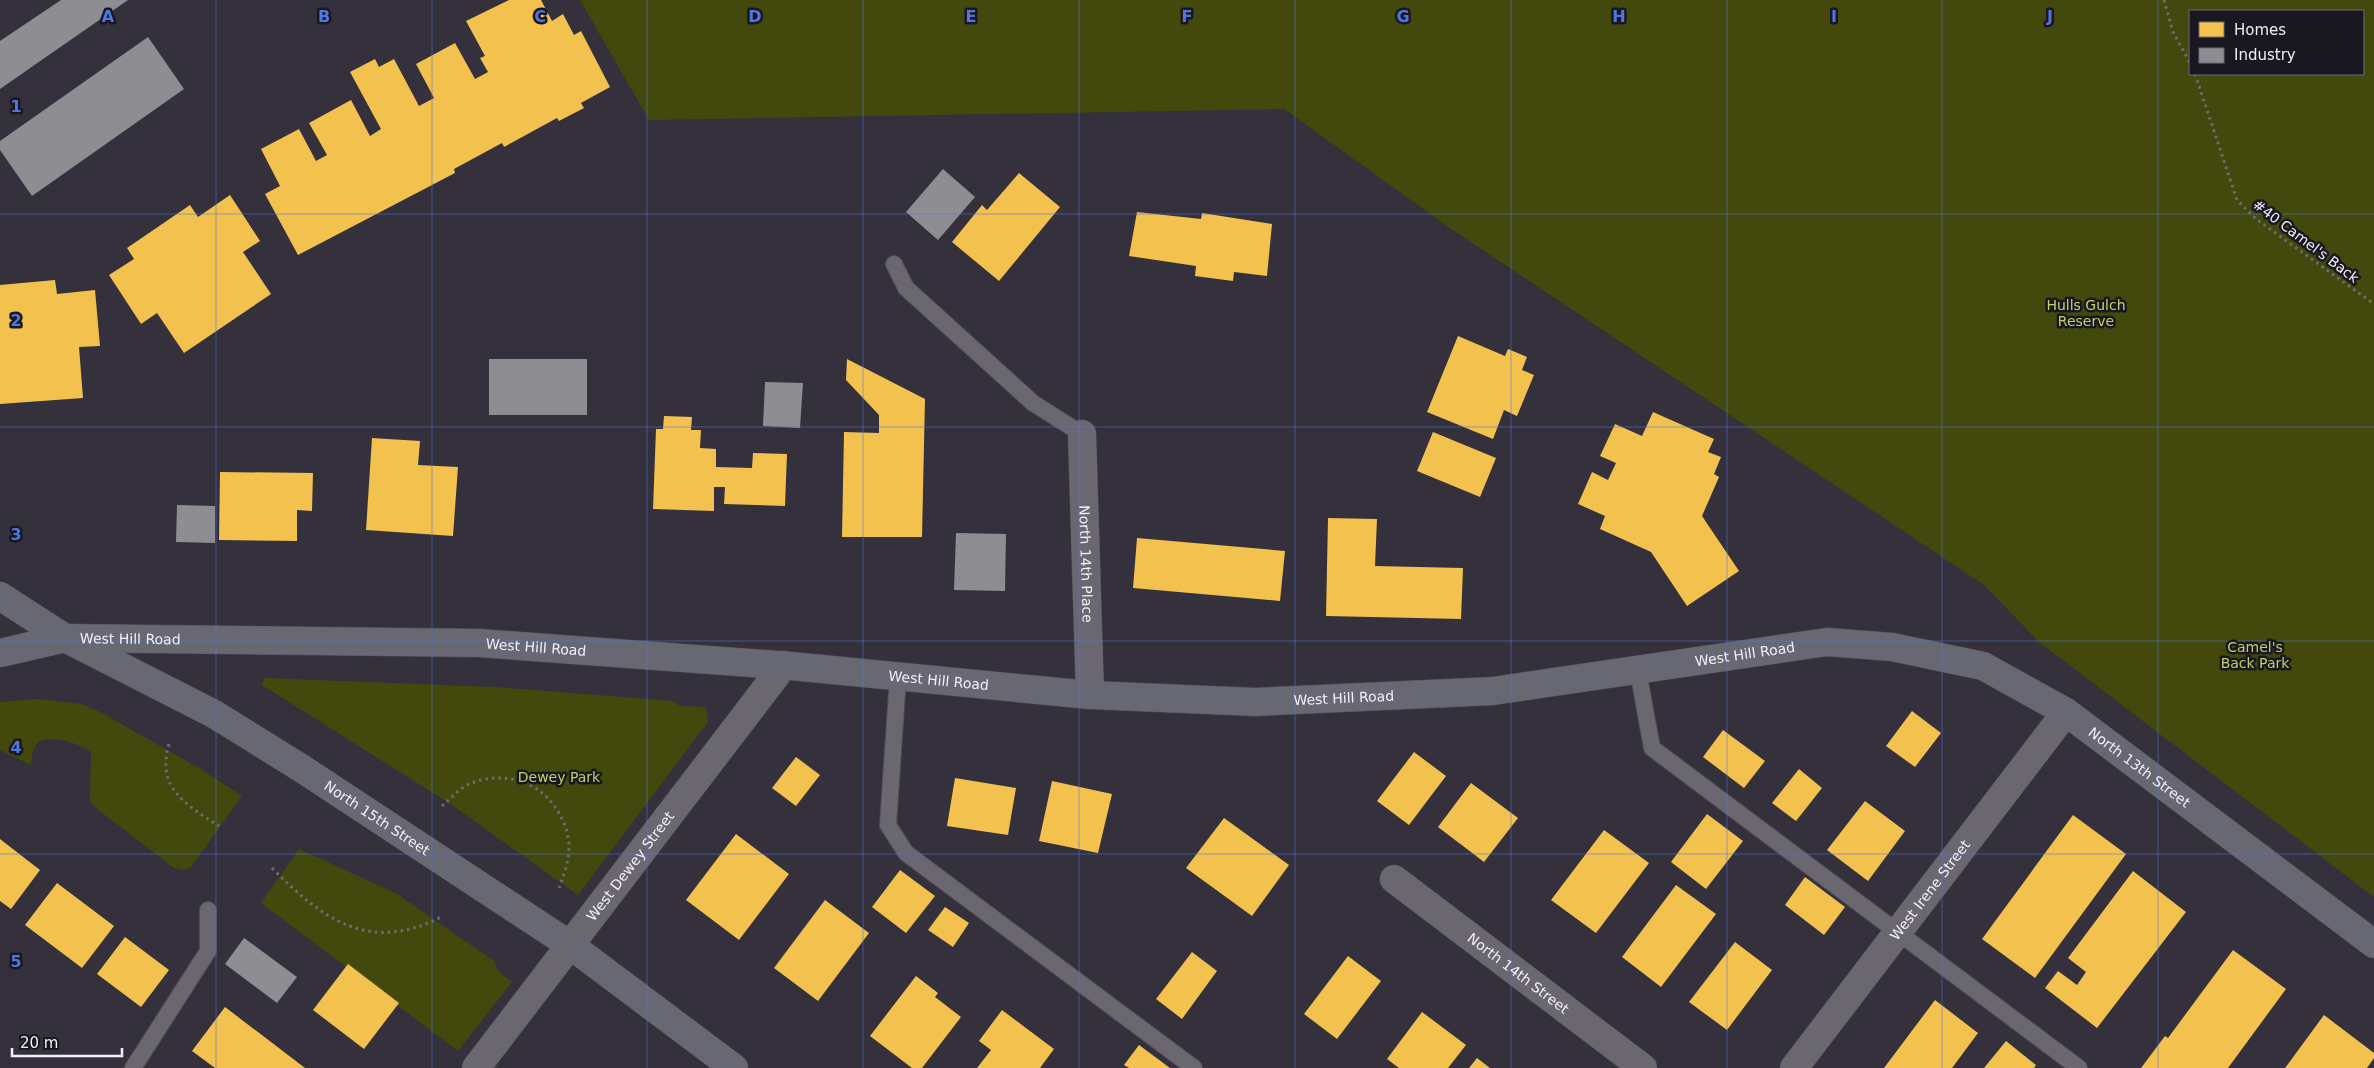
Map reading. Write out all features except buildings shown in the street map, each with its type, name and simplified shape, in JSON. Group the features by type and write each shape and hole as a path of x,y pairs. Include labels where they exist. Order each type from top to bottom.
{"street":[{"name":"North 14th Place","path":"1082,434 1090,695"},
{"name":"North 15th Street","path":"0,596 65,638 214,714 302,768 570,946 734,1068"},
{"name":"West Hill Road","path":"0,653 65,638 479,643 784,665 1090,695 1256,702 1493,691 1827,642 1878,646"},
{"name":"North 13th Street","path":"1878,646 1892,647 1983,666 2066,712 2374,944"},
{"name":"West Dewey Street","path":"476,1068 784,665"},
{"name":"West Irene Street","path":"1794,1068 2066,712"},
{"name":"North 14th Street","path":"1394,879 1643,1068"}],"lane":[{"path":"894,264 906,288 1033,403 1082,434"},
{"path":"1638,670 1652,748 2079,1068"},
{"path":"898,677 888,824 906,853 1194,1068"},
{"path":"133,1068 208,951 208,910"}],"path":[{"path":"2164,0 2174,32 2189,61"},
{"name":"#40 Camel's Back","path":"2195,75 2236,200 2256,219 2374,304"},
{"path":"169,744 164,761 166,777 190,808 219,826"},
{"path":"442,806 468,785 488,778 505,777 523,781 538,790 549,799 566,830 569,846 566,868 560,888"},
{"path":"272,868 302,898 330,917 356,929 381,933 425,926 441,917"}],"green space":[{"name":"Hulls Gulch Reserve","path":"580,0 2374,0 2374,897 2039,642 1984,585 1447,226 1284,109 649,120"},
{"name":"Dewey Park","path":"264,678 494,687 673,701 680,706 706,707 708,722 578,895 452,805 262,685"},
{"path":"38,699 81,704 100,712 199,768 242,796 191,867 184,870 174,868 96,808 90,801 91,752 72,743 57,739 43,740 34,748 31,765 0,750 0,702"},
{"path":"299,849 397,894 494,961 498,971 512,982 458,1051 261,903"}],"park label":[{"name":"Camel's Back Park","path":"2255,656"}]}
